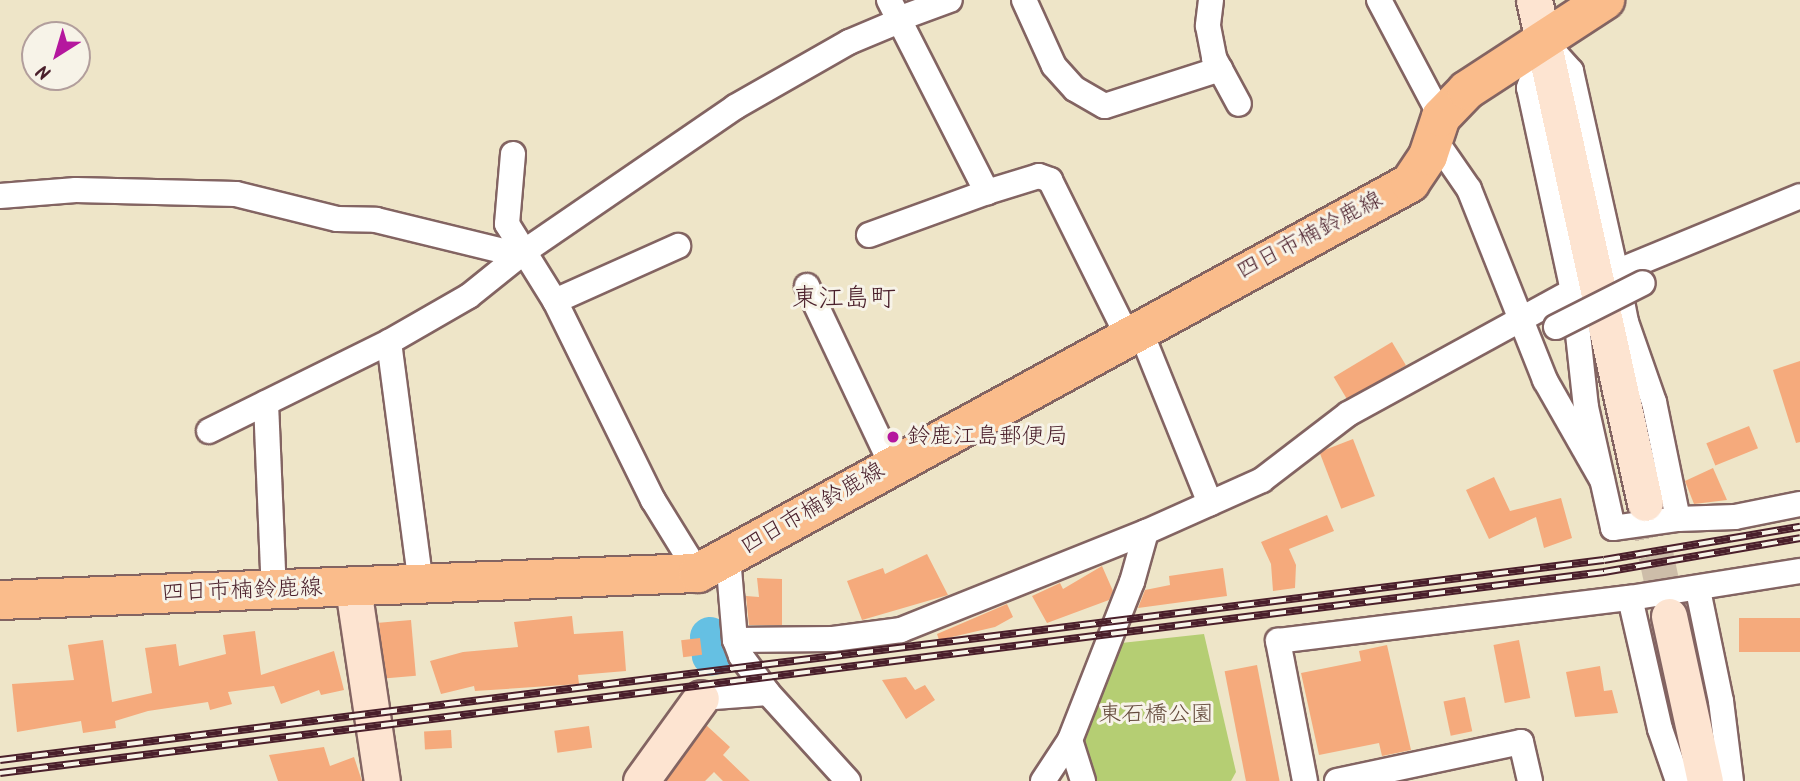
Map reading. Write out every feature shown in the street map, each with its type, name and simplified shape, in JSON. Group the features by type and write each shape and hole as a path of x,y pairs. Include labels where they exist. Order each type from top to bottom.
{"main road":[{"name":"四日市楠鈴鹿線","path":"0,600 421,585 713,565 891,464 1410,183 1428,156 1437,127 1467,90 1545,42 1605,0"}],"street":[{"path":"209,431 389,342 469,296 525,251 735,107 895,13 950,0"},
{"path":"1024,0 1055,66 1074,89 1105,106 1220,69"},
{"path":"1211,0 1208,26 1220,69 1239,104"},
{"path":"1379,0 1437,127 1469,189 1520,323 1564,419 1602,480"},
{"path":"1534,0 1645,503"},
{"path":"895,13 987,192"},
{"path":"1545,42 1571,71 1626,322 1654,402 1678,519"},
{"path":"1545,42 1529,88 1573,291 1586,407 1613,528 1678,519 1735,517 1800,504"},
{"path":"513,154 505,209 514,240 525,251 555,301 653,500 713,565 735,640 768,693 848,781"},
{"path":"869,235 987,192 994,194 1040,176 1050,180 1134,334 1210,503"},
{"path":"0,196 76,190 236,194 337,219 376,220 507,252 525,251"},
{"path":"1616,272 1800,196"},
{"path":"555,301 678,246"},
{"path":"1556,327 1643,283"},
{"path":"807,286 891,464"},
{"path":"735,640 833,639 901,630 1146,532 1281,468 1348,414 1520,323 1573,291"},
{"path":"389,342 421,585"},
{"path":"266,403 274,590"},
{"path":"1043,781 1070,740 1132,582 1146,532"},
{"path":"1305,781 1278,641 1698,590 1800,571"},
{"path":"353,588 382,781"},
{"path":"1698,590 1731,781"},
{"path":"1630,598 1660,729 1678,781"},
{"path":"1669,615 1705,781"},
{"path":"640,781 701,698 768,693"},
{"path":"1070,740 1083,781"},
{"path":"1337,781 1384,776 1521,742 1530,781"}],"green space":[{"name":"東石橋公園","path":"1204,634 1236,772 1231,781 1091,781 1080,727 1112,644"}],"building":[{"path":"1392,342 1406,365 1348,400 1334,377"},
{"path":"1800,361 1800,442 1796,443 1773,370"},
{"path":"1749,426 1758,448 1715,465 1706,443"},
{"path":"1353,439 1375,496 1341,509 1319,452"},
{"path":"1713,468 1727,500 1694,504 1685,481"},
{"path":"1494,477 1510,511 1561,498 1572,538 1544,548 1536,517 1489,539 1466,490"},
{"path":"1327,515 1334,531 1289,549 1296,565 1295,588 1273,591 1271,564 1261,542"},
{"path":"927,554 948,595 862,620 847,581 883,568 885,574"},
{"path":"1102,566 1113,591 1109,600 1047,623 1032,596 1060,583 1063,589"},
{"path":"1223,568 1227,596 1138,608 1145,590 1170,585 1169,576"},
{"path":"757,578 782,579 782,625 749,625 746,596 759,597"},
{"path":"1007,604 1013,617 995,627 939,640 937,634"},
{"path":"572,616 574,634 623,631 626,671 578,675 579,684 475,691 474,686 441,694 430,661 463,652 518,647 514,622"},
{"path":"1739,618 1800,618 1800,652 1739,652"},
{"path":"411,620 416,676 384,679 379,623"},
{"path":"255,631 261,675 334,651 344,690 321,695 319,690 281,704 274,686 228,692 232,704 210,710 208,702 148,711 115,721 116,728 83,733 81,721 17,732 12,684 74,680 68,645 103,640 112,702 152,693 145,648 176,644 179,666 226,654 223,635"},
{"path":"700,638 702,655 683,657 681,640"},
{"path":"1519,640 1530,698 1505,703 1493,645"},
{"path":"1387,645 1411,750 1382,756 1379,743 1319,755 1301,673 1361,661 1359,651"},
{"path":"1257,665 1280,781 1246,781 1225,671"},
{"path":"1600,666 1604,691 1612,690 1618,713 1575,717 1566,672"},
{"path":"906,677 915,690 925,685 935,700 906,719 882,680"},
{"path":"1465,697 1472,731 1451,736 1443,702"},
{"path":"706,725 730,747 723,755 750,781 723,781 714,772 705,781 666,781"},
{"path":"589,726 592,748 557,753 554,731"},
{"path":"451,730 452,748 425,749 424,731"},
{"path":"324,747 330,766 354,757 362,781 278,781 269,755"}],"waterway":[{"path":"710,637 715,647 712,655"}],"tunnel":[{"path":"1645,503 1669,616"}],"railway":[{"path":"0,760 1604,560 1800,527"},
{"path":"0,773 1604,572 1800,538"}],"place":[{"name":"鈴鹿江島郵便局","path":"893,437"}],"district":[{"name":"東江島町","path":"844,300"}]}
